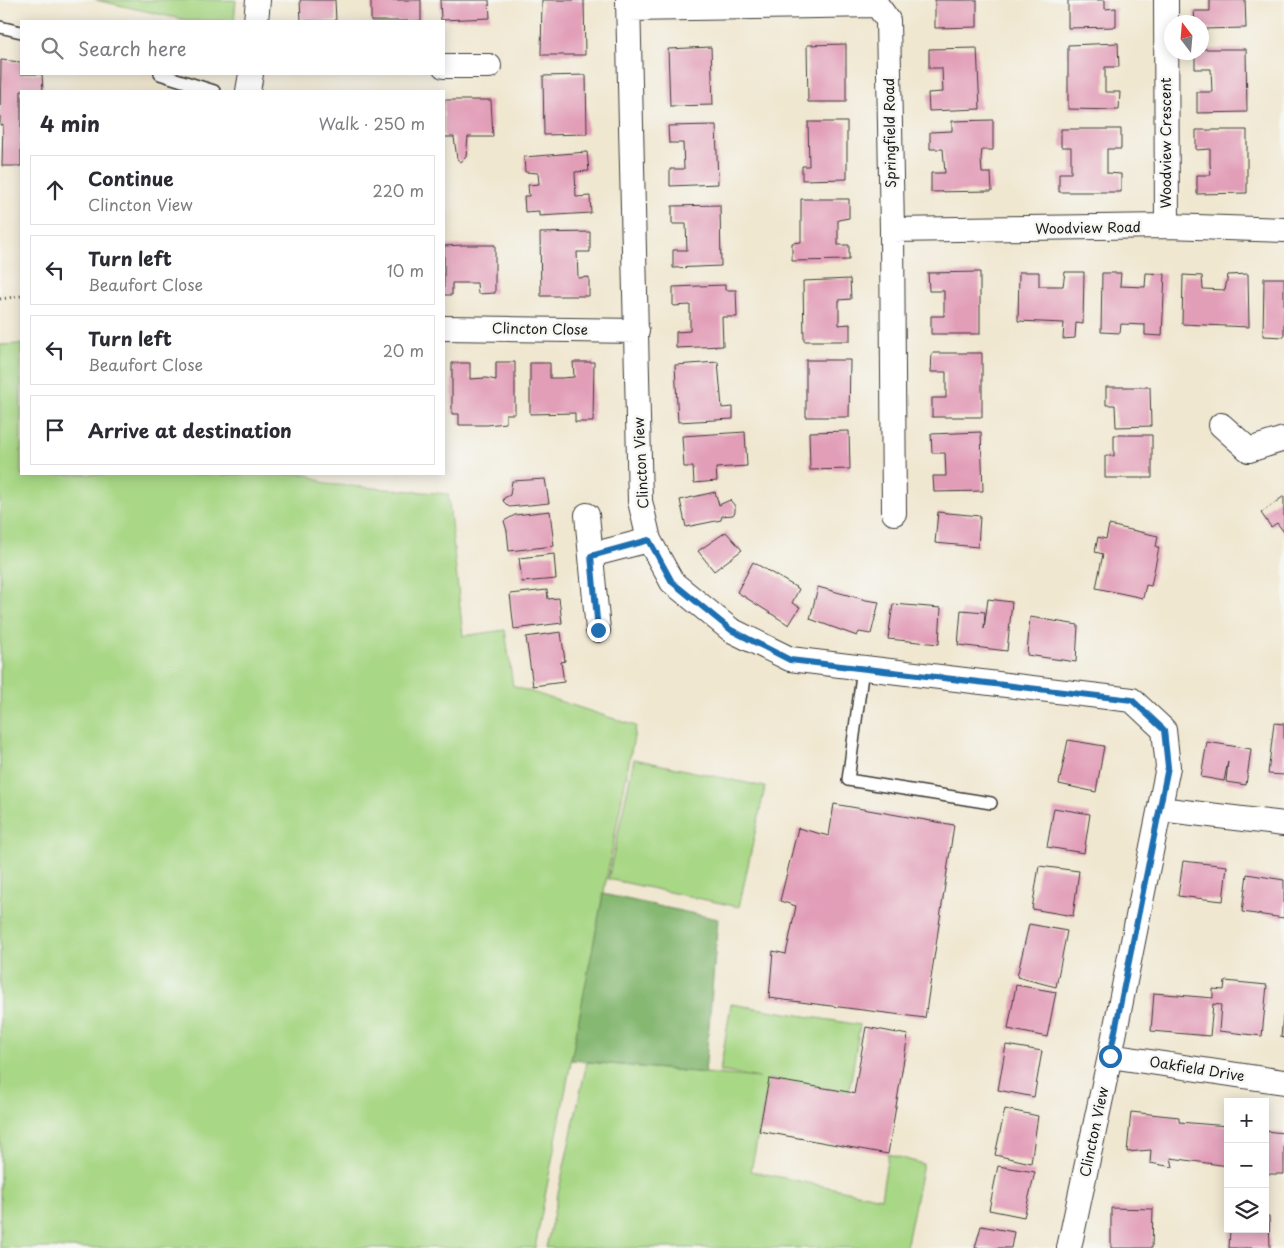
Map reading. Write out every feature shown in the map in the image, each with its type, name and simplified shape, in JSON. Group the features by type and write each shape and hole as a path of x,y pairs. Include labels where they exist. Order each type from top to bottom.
{"street":[{"path":"256,20 258,0"},
{"name":"Woodview Crescent","path":"1166,0 1167,226"},
{"name":"Springfield Road","path":"628,5 876,4 888,20 894,513"},
{"name":"Clincton View","path":"628,5 640,501 649,540 672,582 731,630 790,660 1132,700 1164,730 1168,767 1069,1248"},
{"path":"445,66 489,66"},
{"path":"248,90 251,75"},
{"name":"Woodview Road","path":"892,230 1167,226 1284,230"},
{"name":"Clincton Close","path":"445,328 637,331"},
{"path":"1221,425 1249,450 1284,439"},
{"path":"587,515 598,630"},
{"path":"591,556 649,540"},
{"path":"1160,809 1284,824"},
{"name":"Oakfield Drive","path":"1110,1056 1284,1082"}],"lane":[{"path":"0,27 20,32"},
{"path":"163,75 211,90"},
{"path":"863,668 848,780 991,803"}],"path":[{"path":"0,299 20,296"}],"green space":[{"path":"96,0 236,0 234,20 186,20"},
{"path":"20,344 20,475 309,475 326,484 448,494 463,636 505,630 513,686 636,726 535,1248 0,1248 0,345"},
{"path":"634,759 765,787 739,907 608,879"},
{"path":"603,894 718,919 705,1073 571,1060"},
{"path":"731,1004 860,1025 849,1092 769,1079 751,1171 881,1198 888,1154 923,1164 906,1248 546,1248 587,1062 759,1078 720,1071"}],"building":[{"path":"300,0 335,0 336,20 301,20"},
{"path":"371,0 421,0 421,20 371,20"},
{"path":"440,0 489,0 490,18 441,20"},
{"path":"542,0 584,0 585,55 541,55"},
{"path":"935,0 977,0 977,27 935,28"},
{"path":"1068,0 1105,0 1105,9 1116,8 1116,27 1068,28"},
{"path":"1210,0 1245,0 1246,28 1209,29 1209,15 1194,15 1194,11 1210,11"},
{"path":"1118,43 1119,67 1105,67 1105,92 1120,92 1119,110 1068,109 1068,45"},
{"path":"846,44 846,102 808,102 807,45"},
{"path":"711,47 713,105 670,106 668,49"},
{"path":"977,48 980,109 929,111 928,93 943,92 942,68 929,68 929,49"},
{"path":"1209,49 1246,49 1247,112 1197,113 1197,92 1212,92 1211,69 1195,69 1195,60 1209,60"},
{"path":"1,60 20,62 20,75 42,75 43,90 20,90 20,166 2,166 3,124 0,125"},
{"path":"586,75 587,134 544,135 543,76"},
{"path":"445,100 491,100 493,137 468,137 466,157 461,162 457,159 454,137 445,137"},
{"path":"993,120 993,150 982,150 981,158 982,173 991,173 992,191 931,192 931,173 945,173 943,149 930,149 930,132 952,131 952,121"},
{"path":"808,122 847,122 847,179 802,180 802,166 809,166"},
{"path":"716,125 718,184 670,186 670,169 684,169 683,143 669,143 668,126"},
{"path":"1061,129 1121,129 1121,149 1107,149 1107,173 1121,174 1121,192 1059,192 1059,173 1071,173 1071,147 1061,147"},
{"path":"1196,130 1247,130 1247,193 1197,194 1197,175 1211,175 1210,149 1196,150"},
{"path":"587,152 589,171 575,172 576,197 590,196 591,213 539,216 539,211 525,212 524,196 529,196 528,185 539,184 538,173 525,172 524,157"},
{"path":"801,199 849,199 849,218 838,220 838,245 849,245 849,260 792,261 792,243 801,242"},
{"path":"720,205 721,266 673,268 673,250 687,250 686,224 672,224 672,206"},
{"path":"590,232 590,252 577,252 578,278 589,277 589,296 541,296 540,233"},
{"path":"495,245 495,293 478,294 477,283 452,283 452,295 445,295 445,246"},
{"path":"980,272 980,334 931,334 931,316 944,316 944,291 929,291 928,273"},
{"path":"1019,272 1039,272 1039,286 1063,286 1065,272 1084,272 1083,324 1076,323 1075,338 1063,339 1064,323 1018,321"},
{"path":"1102,273 1121,273 1120,286 1145,287 1146,273 1165,274 1162,336 1145,335 1145,325 1121,324 1120,333 1101,332"},
{"path":"1248,274 1249,327 1182,324 1183,275 1202,276 1203,289 1225,290 1228,275"},
{"path":"1264,278 1284,278 1284,337 1263,336"},
{"path":"850,279 851,299 839,300 839,325 850,324 850,341 804,341 803,281"},
{"path":"725,285 725,290 736,290 737,317 722,317 723,346 676,348 676,332 690,331 690,305 673,306 673,287"},
{"path":"932,353 982,353 982,417 932,417 932,398 946,398 946,372 931,372"},
{"path":"806,360 850,360 849,417 806,417"},
{"path":"496,362 515,362 515,414 506,414 506,423 459,425 459,414 452,414 452,363 470,363 470,379 486,378 496,380"},
{"path":"573,362 594,362 593,422 575,422 575,413 530,414 530,363 550,363 550,378 562,378 574,377"},
{"path":"718,362 722,408 733,407 733,419 678,422 675,365"},
{"path":"1106,387 1150,387 1151,426 1116,427 1115,405 1106,405"},
{"path":"849,431 850,469 810,470 809,432"},
{"path":"745,432 747,466 716,468 717,481 694,483 693,467 684,467 682,436"},
{"path":"981,432 983,491 934,492 933,476 946,476 945,453 932,453 931,434"},
{"path":"1114,435 1152,435 1152,478 1105,478 1105,456 1114,456"},
{"path":"545,479 549,503 509,507 503,501 504,498 510,495 512,481"},
{"path":"715,492 719,505 730,500 735,506 733,515 722,516 721,520 686,527 680,500"},
{"path":"1284,496 1284,532 1277,523 1271,527 1261,513"},
{"path":"550,511 554,546 509,551 504,521 515,515"},
{"path":"938,512 980,516 978,547 935,543"},
{"path":"1109,525 1158,536 1156,547 1159,547 1151,586 1146,585 1143,598 1096,588 1103,554 1095,552 1098,537 1106,539"},
{"path":"726,532 742,550 714,571 698,551"},
{"path":"554,554 556,579 522,582 519,558"},
{"path":"753,562 799,589 792,603 800,607 789,625 737,592"},
{"path":"818,587 879,602 871,634 859,632 857,636 810,619"},
{"path":"547,590 548,599 559,598 562,623 514,629 510,594"},
{"path":"988,599 1012,602 1007,651 958,645 961,610 985,612 984,629"},
{"path":"893,604 941,608 939,644 888,639"},
{"path":"1030,617 1078,625 1076,662 1027,655"},
{"path":"561,632 565,661 561,662 564,682 533,686 526,637"},
{"path":"1274,723 1284,724 1284,775 1268,774"},
{"path":"1068,740 1104,746 1096,792 1059,784"},
{"path":"1207,742 1251,749 1246,785 1226,782 1228,761 1224,781 1201,777"},
{"path":"834,804 954,825 925,1018 769,998 773,951 786,954 796,906 780,901 798,828 829,836"},
{"path":"1054,808 1090,814 1084,853 1047,847"},
{"path":"1183,861 1227,866 1223,901 1178,896"},
{"path":"1039,866 1079,871 1073,916 1032,909"},
{"path":"1247,874 1284,880 1284,918 1242,912"},
{"path":"1029,924 1067,931 1056,987 1017,977"},
{"path":"1225,981 1267,985 1262,1036 1219,1031 1221,1005 1213,1004 1210,1036 1151,1031 1154,993 1213,998 1213,989 1224,990"},
{"path":"1016,985 1056,992 1047,1037 1008,1029"},
{"path":"1284,1016 1284,1038 1281,1037"},
{"path":"866,1027 908,1035 888,1154 759,1131 769,1079 854,1094"},
{"path":"1006,1045 1042,1051 1034,1097 998,1090"},
{"path":"1005,1109 1038,1116 1031,1163 995,1155"},
{"path":"1131,1112 1179,1117 1179,1122 1224,1126 1224,1165 1171,1158 1173,1167 1150,1163 1151,1150 1127,1152"},
{"path":"1269,1131 1284,1133 1284,1174 1269,1174"},
{"path":"998,1166 1035,1172 1024,1217 989,1210"},
{"path":"1111,1208 1153,1209 1152,1248 1111,1248"},
{"path":"1269,1216 1270,1248 1229,1248 1230,1233 1269,1233"},
{"path":"981,1226 1014,1232 1011,1248 975,1248"}],"route":[{"path":"598,630 591,556 649,540 672,582 731,630 790,660 1132,700 1164,730 1168,767 1110,1056"}]}
